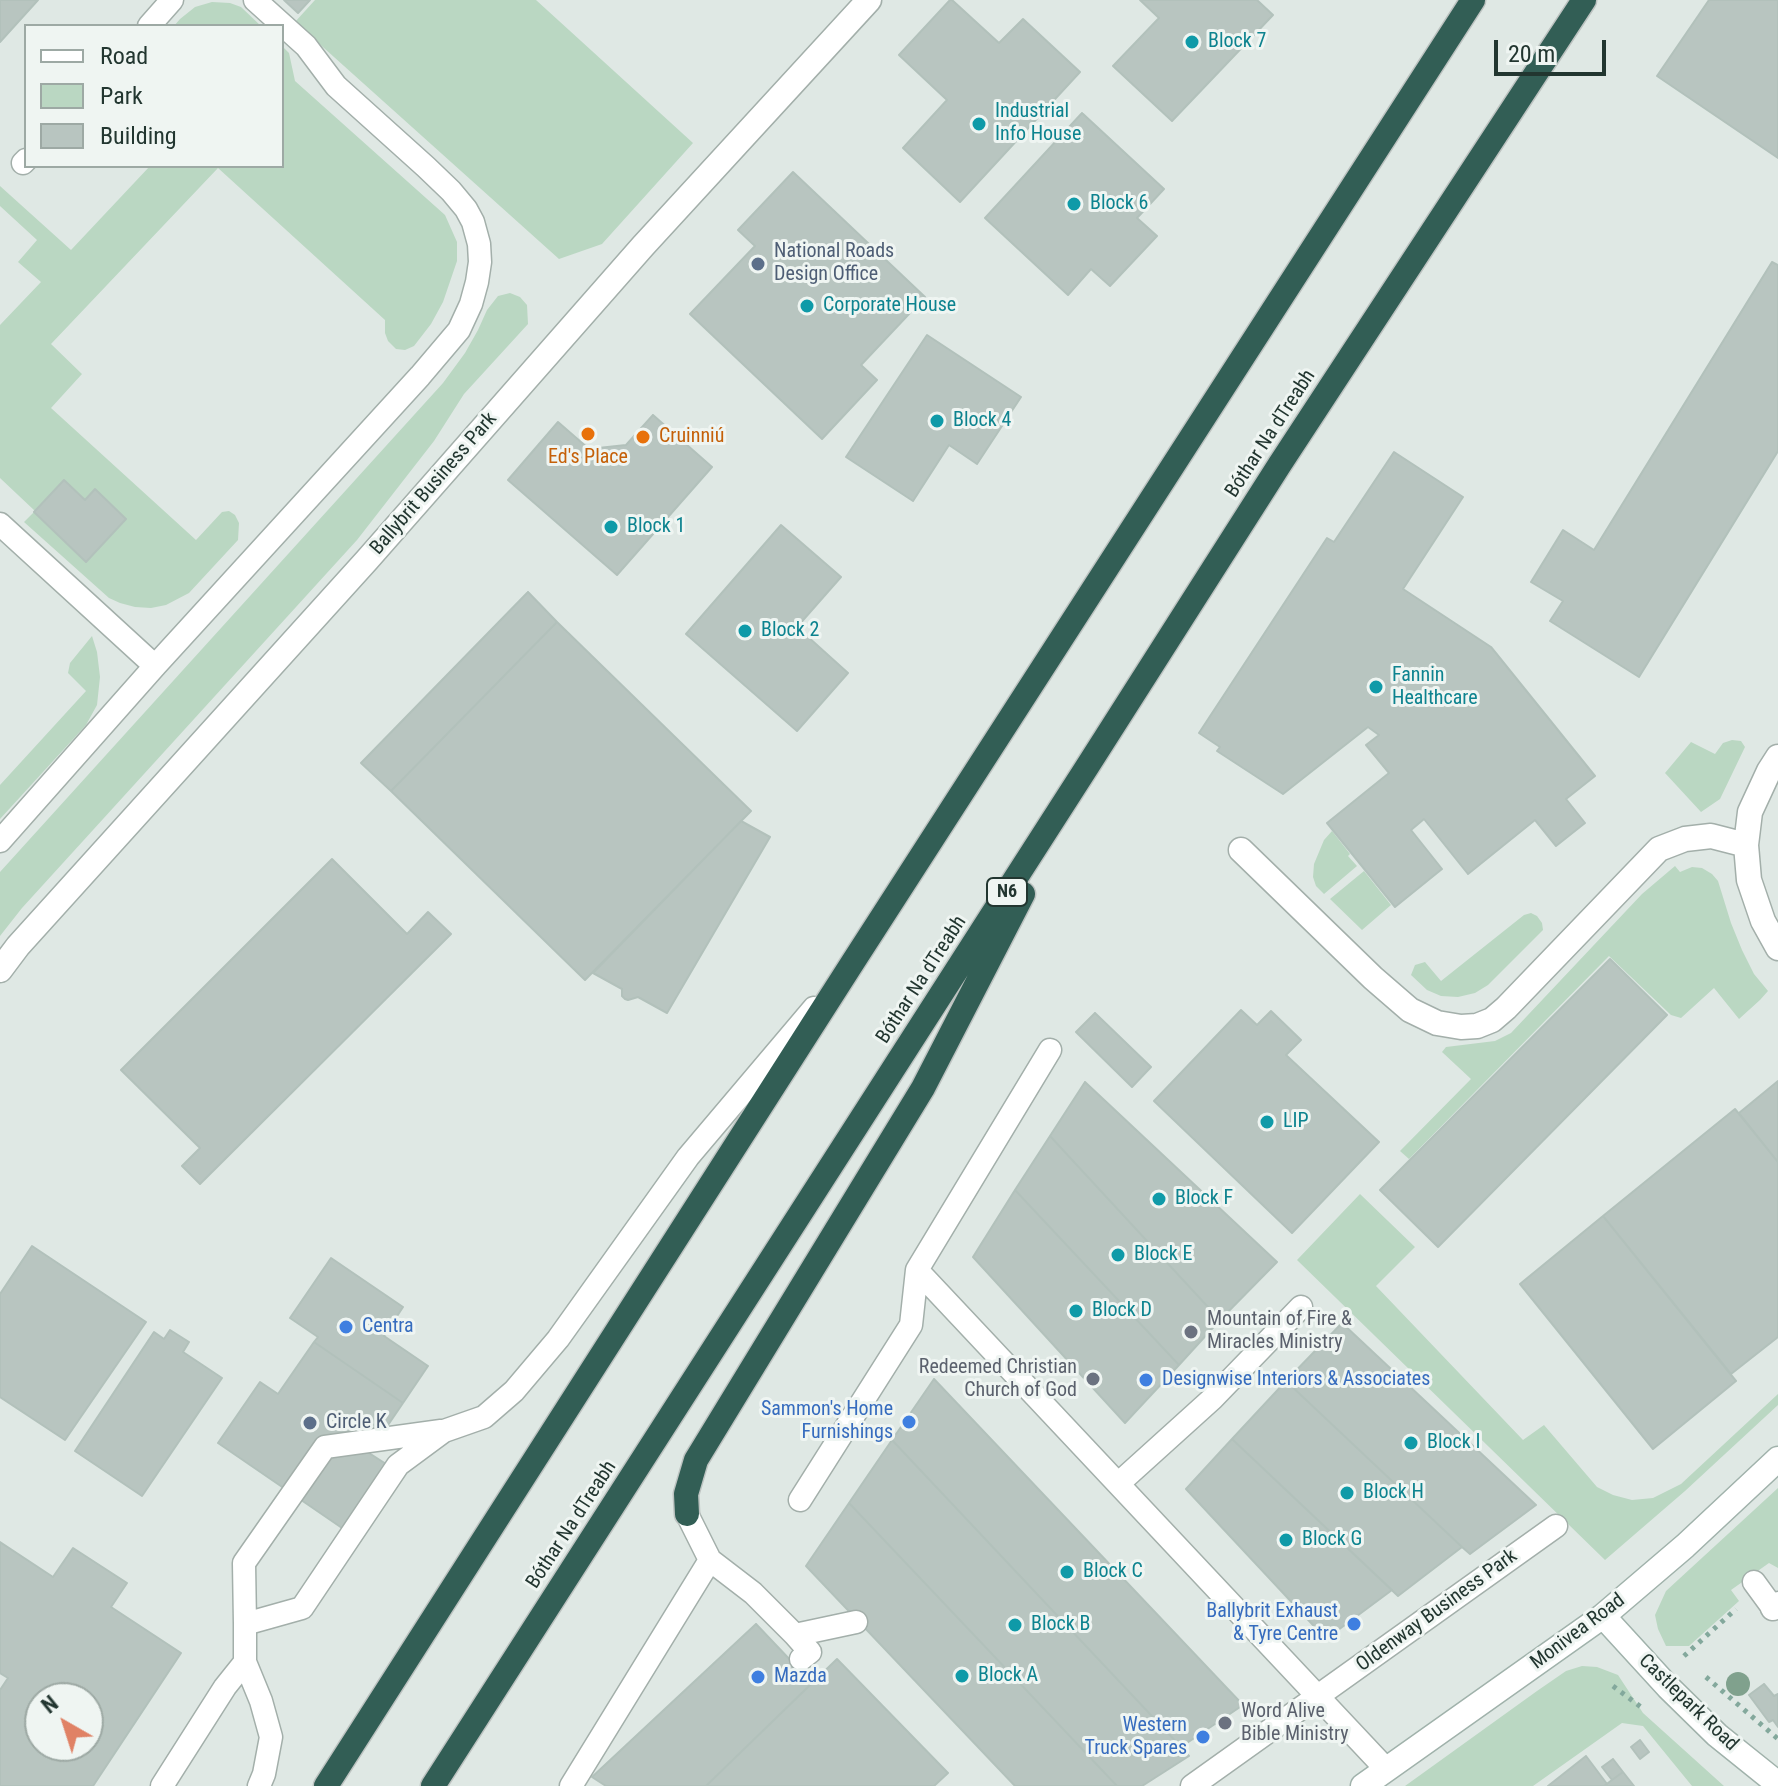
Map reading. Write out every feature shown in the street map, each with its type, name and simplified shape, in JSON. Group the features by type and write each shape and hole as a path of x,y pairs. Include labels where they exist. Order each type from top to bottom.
{"highway":[{"path":"326,1786 1473,0"},
{"name":"Bóthar Na dTreabh","path":"433,1786 1280,464 1584,0"},
{"name":"N6","path":"687,1514 686,1494 696,1460 923,1088 1087,767"}],"street":[{"name":"Ballybrit Business Park","path":"0,970 48,911 367,560 643,246 869,0"},
{"path":"1778,757 1750,812 1746,845 1749,880 1763,921 1778,948"},
{"path":"1241,850 1324,932 1410,1010 1437,1023 1461,1027 1477,1026 1492,1020 1506,1008 1659,849 1685,839 1711,836 1746,845"},
{"name":"Monivea Road","path":"1363,1786 1603,1616 1685,1546 1778,1459"},
{"name":"Castlepark Road","path":"1603,1616 1717,1735 1778,1784"}],"lane":[{"path":"151,24 172,0"},
{"path":"255,0 282,24"},
{"path":"0,841 420,376 459,330 471,304 480,262 479,244 466,209 426,167 336,86 306,46 284,26"},
{"path":"0,524 155,666"},
{"path":"259,1786 271,1737 245,1662 244,1563 325,1447 444,1431 484,1417 514,1391 558,1339 688,1157 853,962"},
{"path":"800,1500 911,1325 917,1270 1050,1050"},
{"path":"917,1270 1386,1769"},
{"path":"1119,1483 1212,1399 1301,1307"},
{"path":"245,1624 302,1608 398,1465 444,1431"},
{"path":"687,1514 710,1560 753,1593 810,1652 801,1659"},
{"name":"Oldenway Business Park","path":"1192,1786 1556,1526"},
{"path":"571,1786 710,1560"},
{"path":"1754,1582 1775,1606"},
{"path":"795,1635 856,1622"},
{"path":"162,1786 225,1687 245,1662"}],"path":[{"path":"1684,1656 1747,1599 1775,1606"},
{"name":"Castlepark Road","path":"1677,1649 1691,1663"},
{"name":"Castlepark Road","path":"1697,1669 1778,1739"}],"green space":[{"path":"315,0 536,0 693,143 602,244 559,259 295,22"},
{"path":"212,2 230,3 241,7 259,24 176,24 195,7"},
{"path":"284,48 289,53 295,81 445,215 457,242 457,261 443,302 414,346 405,350 396,349 388,341 385,320 218,168 284,168"},
{"path":"148,168 218,168 51,344 82,374 51,408 196,540 222,512 229,511 239,523 238,540 189,593 166,605 135,607 109,598 24,522 34,512 86,561 95,489 85,500 64,480 35,511 0,478 0,325 41,282 18,262 37,240 0,206 0,186 71,250"},
{"path":"510,293 520,297 527,305 528,324 464,394 434,441 357,540 22,908 0,936 0,872 443,383 465,353 487,310 498,296"},
{"path":"92,636 100,677 97,705 86,725 0,819 0,785 86,691 68,673 70,663"},
{"path":"1741,741 1745,747 1720,799 1701,812 1665,773 1691,742 1715,754 1723,743"},
{"path":"1332,831 1357,866 1324,894 1313,877 1314,864 1324,840"},
{"path":"1675,866 1680,872 1692,867 1702,868 1718,881 1742,950 1754,974 1768,991 1760,1000 1739,1019 1714,988 1681,1018 1671,1015 1609,956 1409,1159 1400,1151 1471,1079 1442,1052 1446,1047 1495,1041 1511,1033 1642,894"},
{"path":"1364,871 1391,905 1362,930 1330,899"},
{"path":"1531,913 1542,923 1543,930 1488,985 1475,993 1458,997 1441,996 1427,990 1411,975 1415,965 1425,962 1441,981 1524,915"},
{"path":"1360,1194 1415,1247 1376,1286 1523,1440 1544,1425 1597,1487 1632,1500 1653,1498 1681,1484 1778,1394 1778,1405 1605,1560 1297,1260"},
{"path":"1778,1488 1778,1568 1769,1563 1731,1590 1739,1601 1689,1646 1666,1646 1655,1615 1666,1591"},
{"path":"1582,1666 1597,1667 1618,1675 1643,1713 1724,1786 1692,1786 1643,1726 1622,1723 1533,1786 1405,1786 1566,1671"}],"building":[{"path":"0,0 38,0 0,42"},
{"path":"284,0 310,0 298,13"},
{"name":"Industrial Info House","path":"950,0 999,43 1023,19 1080,72 960,202 903,148 947,100 899,55"},
{"name":"Block 7","path":"1140,0 1257,0 1273,15 1172,121 1113,66 1159,18"},
{"path":"1709,0 1778,0 1778,158 1657,76"},
{"name":"Block 6","path":"1082,113 1164,189 1137,218 1157,236 1110,286 1091,269 1068,295 985,218"},
{"name":"Corporate House","path":"793,172 925,297 861,365 877,380 822,439 690,314 755,246 738,230"},
{"path":"1772,262 1778,265 1778,451 1639,677 1550,621 1563,601 1531,582 1563,530 1594,550"},
{"name":"Block 4","path":"927,335 1021,397 977,464 949,445 913,501 846,457"},
{"name":"Block 1","path":"653,415 712,467 617,575 508,480 558,422 589,449 626,445"},
{"name":"Fannin Healthcare","path":"1394,452 1463,497 1403,589 1491,647 1595,776 1566,799 1585,823 1556,846 1535,820 1468,874 1424,819 1411,830 1442,869 1395,907 1327,823 1389,773 1366,745 1379,735 1368,727 1283,794 1217,751 1220,747 1199,733 1327,538 1334,542"},
{"path":"64,480 85,500 95,489 126,519 86,562 34,512"},
{"name":"Block 2","path":"781,525 841,577 797,627 848,673 797,731 686,634"},
{"path":"528,592 557,622 391,791 361,763"},
{"path":"557,622 751,811 585,980 391,791"},
{"path":"741,821 770,837 667,1013 638,997 625,999 622,989 593,973"},
{"path":"332,859 407,934 428,912 451,934 200,1184 182,1166 200,1148 121,1070"},
{"path":"1610,959 1667,1015 1438,1247 1380,1190"},
{"name":"LIP","path":"1241,1010 1257,1025 1271,1011 1301,1040 1286,1055 1379,1142 1292,1233 1154,1101"},
{"path":"1095,1013 1151,1067 1132,1087 1076,1032"},
{"path":"1778,1081 1778,1162 1739,1113"},
{"name":"Block F","path":"1085,1082 1277,1262 1220,1320 1050,1136"},
{"path":"1735,1109 1778,1162 1778,1337 1731,1374 1603,1216"},
{"name":"Block E","path":"1050,1136 1220,1320 1179,1365 1015,1190"},
{"name":"Block D","path":"1015,1190 1179,1365 1125,1423 973,1257"},
{"path":"1603,1216 1736,1381 1653,1449 1520,1284"},
{"path":"32,1246 146,1322 65,1440 0,1397 0,1294"},
{"name":"Centra","path":"331,1258 403,1307 384,1336 428,1366 403,1403 314,1342 318,1337 290,1318"},
{"name":"Block I","path":"1342,1323 1536,1505 1470,1554 1462,1547 1286,1381"},
{"path":"170,1330 189,1342 183,1352 222,1378 142,1496 75,1451 154,1332 164,1339"},
{"name":"Circle K","path":"314,1342 403,1403 369,1453 386,1464 342,1528 218,1443 260,1382 278,1394"},
{"name":"Block C","path":"934,1379 1243,1705 1181,1747 892,1440"},
{"name":"Block H","path":"1286,1381 1462,1547 1398,1596 1232,1439"},
{"name":"Block G","path":"1232,1439 1392,1590 1326,1639 1186,1489"},
{"name":"Block B","path":"892,1440 1189,1756 1142,1786 1117,1786 849,1503"},
{"name":"Block A","path":"849,1503 1117,1786 1015,1786 806,1566"},
{"path":"0,1542 53,1577 73,1548 127,1583 111,1607 181,1653 93,1786 0,1786 0,1690 8,1678 0,1673"},
{"path":"756,1624 812,1683 706,1786 606,1786 592,1777"},
{"path":"837,1659 948,1773 934,1786 706,1786"},
{"path":"1764,1684 1774,1696 1778,1694 1778,1727 1773,1720 1769,1722 1749,1695"},
{"path":"1640,1740 1649,1752 1640,1759 1631,1747"},
{"path":"1586,1756 1607,1784 1548,1786"},
{"path":"1613,1759 1623,1772 1612,1780 1602,1767"},
{"path":"1623,1772 1634,1786 1604,1786 1612,1780"}],"place":[{"name":"Block 7","path":"1192,42"},
{"name":"Industrial Info House","path":"979,124"},
{"name":"Block 6","path":"1074,204"},
{"name":"National Roads Design Office","path":"758,264"},
{"name":"Corporate House","path":"807,306"},
{"name":"Block 4","path":"937,421"},
{"name":"Ed's Place","path":"588,434"},
{"name":"Cruinniú","path":"643,437"},
{"name":"Block 1","path":"611,527"},
{"name":"Block 2","path":"745,631"},
{"name":"Fannin Healthcare","path":"1376,687"},
{"name":"LIP","path":"1267,1122"},
{"name":"Block F","path":"1159,1199"},
{"name":"Block E","path":"1118,1255"},
{"name":"Block D","path":"1076,1311"},
{"name":"Centra","path":"346,1327"},
{"name":"Mountain of Fire & Miracles Ministry","path":"1191,1332"},
{"name":"Redeemed Christian Church of God","path":"1093,1379"},
{"name":"Designwise Interiors & Associates","path":"1146,1380"},
{"name":"Sammon's Home Furnishings","path":"909,1422"},
{"name":"Circle K","path":"310,1423"},
{"name":"Block I","path":"1411,1443"},
{"name":"Block H","path":"1347,1493"},
{"name":"Block G","path":"1286,1540"},
{"name":"Block C","path":"1067,1572"},
{"name":"Ballybrit Exhaust & Tyre Centre","path":"1354,1624"},
{"name":"Block B","path":"1015,1625"},
{"name":"Block A","path":"962,1676"},
{"name":"Mazda","path":"758,1677"},
{"name":"Word Alive Bible Ministry","path":"1225,1723"},
{"name":"Western Truck Spares","path":"1203,1737"}]}
